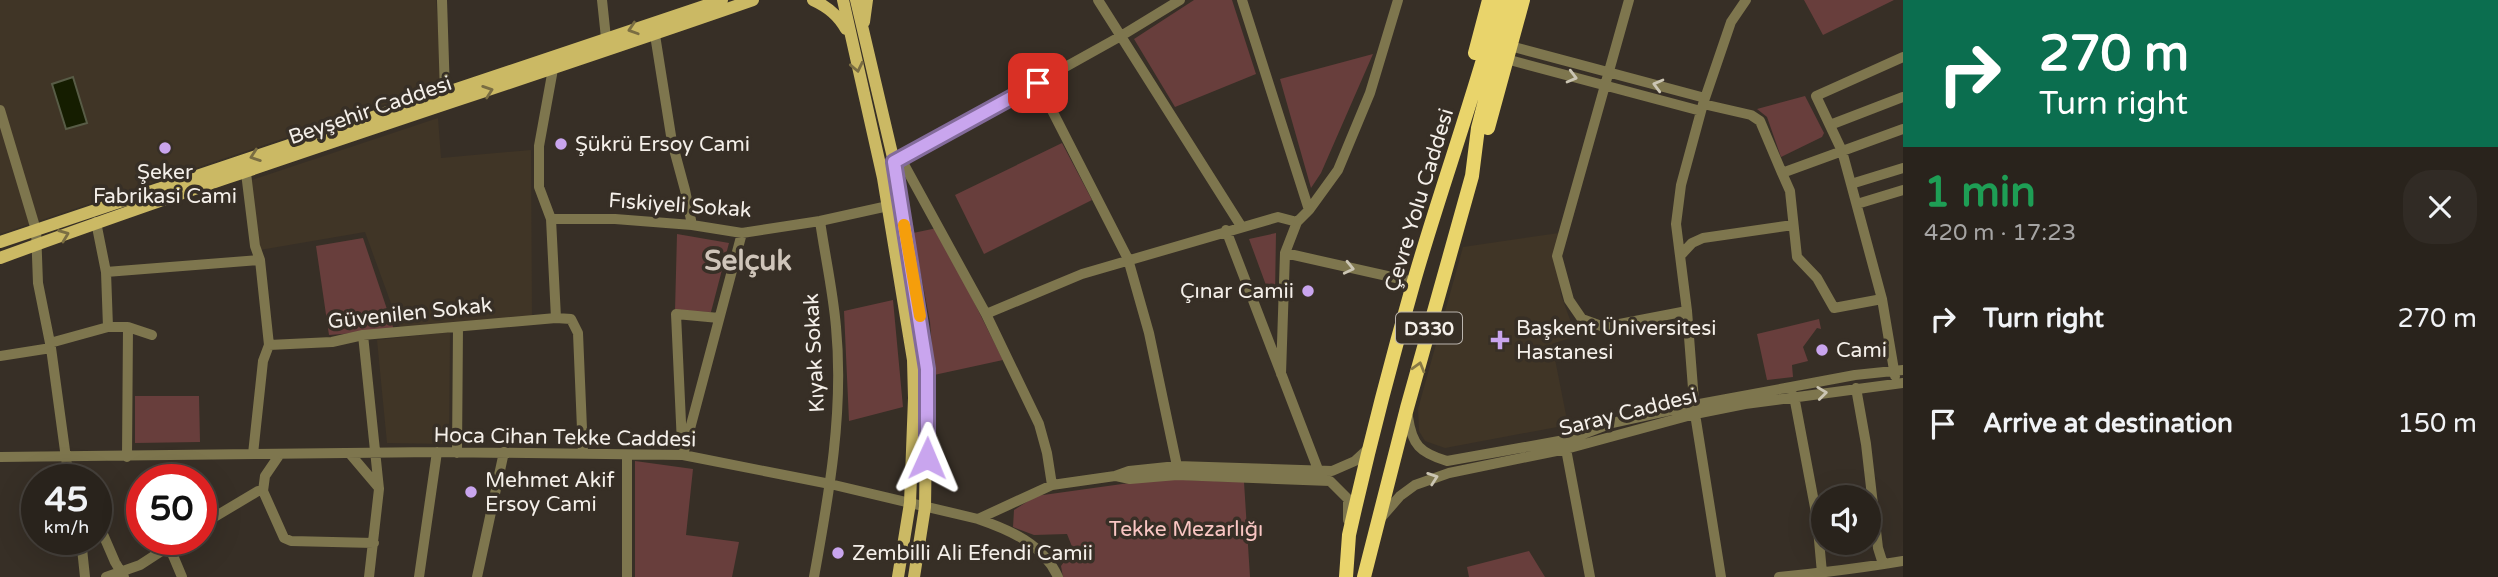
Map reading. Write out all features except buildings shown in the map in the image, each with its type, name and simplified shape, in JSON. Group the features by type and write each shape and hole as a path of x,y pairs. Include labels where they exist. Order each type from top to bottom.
{"highway":[{"name":"D330","path":"1448,170 1489,0"},
{"name":"Çevre Yolu Caddesi","path":"1346,577 1349,535 1374,431 1414,282 1448,170 1466,122 1500,0"},
{"name":"Çevre Yolu Caddesi","path":"1364,577 1407,408 1472,176 1478,128 1511,0"},
{"name":"D330","path":"1472,176 1523,0"}],"main road":[{"name":"Beyşehir Caddesi","path":"0,242 722,0"},
{"name":"Beyşehir Caddesi","path":"0,258 96,222 753,0"},
{"path":"813,0 841,19 851,37"},
{"path":"843,0 888,206 913,360 910,503 898,577"},
{"path":"856,0 897,161 927,369 925,507 914,577"},
{"path":"862,29 866,0"}],"street":[{"path":"442,0 445,93"},
{"path":"602,0 606,38"},
{"path":"1098,0 1241,226"},
{"path":"1052,485 1039,424 986,314 897,161 1181,0"},
{"path":"1242,0 1309,210"},
{"path":"1280,374 1285,253 1297,222 1338,170 1370,93 1398,0"},
{"path":"1629,0 1557,256 1569,300 1582,319 1604,327 1687,311"},
{"path":"1722,577 1694,409 1687,311 1676,224 1681,184 1703,104 1731,22 1746,0"},
{"path":"655,35 672,142 692,225"},
{"path":"1508,53 1610,73 1703,104"},
{"path":"1508,53 1606,86 1703,104 1751,116 1760,121 1790,191 1797,257 1817,278 1835,309 1882,299"},
{"path":"1900,383 1882,299 1842,151 1816,96 1903,57"},
{"path":"553,69 539,146 539,187 551,219 556,318 571,319 578,333 583,453"},
{"path":"1038,83 1128,259 1149,333 1177,467"},
{"path":"1830,125 1903,97"},
{"path":"0,110 36,230 39,290 50,346 66,464"},
{"path":"1782,173 1903,129"},
{"path":"1851,184 1903,168"},
{"path":"246,173 255,246 260,260 269,345 263,361 253,454"},
{"path":"1857,204 1903,190"},
{"name":"Fıskiyeli Sokak","path":"551,219 615,219 692,225 742,233 820,221 888,206"},
{"path":"986,314 1082,274 1226,230 1278,217 1297,222"},
{"name":"Kıyak Sokak","path":"814,577 830,484 836,422 836,327 820,221"},
{"path":"96,222 106,272 108,327"},
{"path":"1679,256 1692,243 1703,238 1793,225"},
{"path":"1226,230 1319,471"},
{"path":"683,455 742,233"},
{"path":"1285,253 1414,282"},
{"path":"106,272 260,260"},
{"path":"683,455 676,314 719,318"},
{"name":"Güvenilen Sokak","path":"269,345 332,342 363,335 556,318"},
{"path":"0,356 50,346 108,327 128,327 152,335"},
{"path":"127,457 128,327"},
{"path":"457,453 458,327"},
{"path":"363,335 379,489 369,577"},
{"name":"Saray Caddesi","path":"1407,408 1410,434 1415,444 1433,457 1447,461 1570,439 1612,423 1694,409 1855,375 1899,371"},
{"name":"Saray Caddesi","path":"1380,519 1400,496 1428,479 1566,449 1694,409 1900,383"},
{"path":"1856,388 1866,444 1878,548 1884,564"},
{"path":"1794,396 1815,507 1822,573"},
{"path":"978,519 1052,485 1115,476 1129,471 1177,467 1332,471 1355,461 1367,451 1374,431"},
{"path":"1566,449 1590,577"},
{"path":"419,577 437,452"},
{"name":"Hoca Cihan Tekke Caddesi","path":"0,457 437,452 683,455 830,484 978,519 1027,540 1054,568 1058,577"},
{"path":"477,577 504,452"},
{"path":"280,454 265,476 263,491 284,538 291,541 374,543"},
{"path":"351,455 379,489"},
{"path":"627,455 627,577"},
{"path":"64,457 68,464"},
{"path":"1115,476 1130,479 1177,475 1330,481 1348,499 1349,535"},
{"path":"217,515 258,491 263,491"},
{"path":"83,555 85,577"},
{"path":"112,555 123,574"},
{"path":"106,577 123,574 155,555"},
{"path":"173,555 182,577"},
{"path":"1779,577 1851,572 1903,561"}],"shaded area":[{"path":"0,0 436,0 442,85 0,234"},
{"path":"73,77 87,123 66,129 52,84"},
{"path":"438,118 441,158 531,150 532,318 400,328 365,232 254,251 249,181"},
{"name":"Başkent Üniversitesi Hastanesi","path":"1559,233 1557,266 1561,295 1576,336 1552,344 1568,425 1445,448 1425,441 1419,431 1418,409 1463,247"},
{"path":"450,332 449,444 387,443 377,340"}],"green space":[{"path":"1194,0 1232,0 1256,74 1175,107 1134,39"},
{"path":"1804,0 1894,0 1823,35"},
{"path":"1373,54 1321,173 1311,188 1280,79"},
{"path":"1805,96 1824,133 1822,137 1781,157 1767,117 1757,109"},
{"path":"1062,143 1092,200 984,254 955,195"},
{"path":"937,228 1003,360 934,375 930,322 913,233"},
{"path":"1276,233 1275,295 1270,296 1249,239"},
{"path":"677,234 729,243 711,312 675,311"},
{"path":"363,238 394,330 329,335 316,246"},
{"path":"893,300 903,407 849,421 844,311"},
{"path":"1819,319 1821,329 1817,328 1803,347 1808,361 1792,365 1793,377 1767,380 1757,334"},
{"path":"135,396 199,396 200,442 135,443"},
{"path":"635,461 693,469 686,535 739,542 732,577 635,577"},
{"name":"Tekke Mezarlığı","path":"1158,479 1244,482 1250,577 1063,577 1061,566 1073,549 1067,534 1034,535 1013,527 1014,510 1036,496"},
{"path":"1529,551 1545,577 1469,577 1467,567"}],"slow traffic":[{"path":"904,225 920,316"}],"place":[{"name":"Şükrü Ersoy Cami","path":"561,144"},
{"name":"Şeker Fabrikasi Cami","path":"165,148"},
{"name":"Çınar Camii","path":"1308,291"},
{"name":"Başkent Üniversitesi Hastanesi","path":"1500,340"},
{"name":"Cami","path":"1822,350"},
{"name":"Mehmet Akif Ersoy Cami","path":"471,492"},
{"name":"Zembilli Ali Efendi Camii","path":"838,553"}],"district":[{"name":"Selçuk","path":"748,260"}],"route":[{"path":"927,458 927,369 894,162 1038,83"}]}
